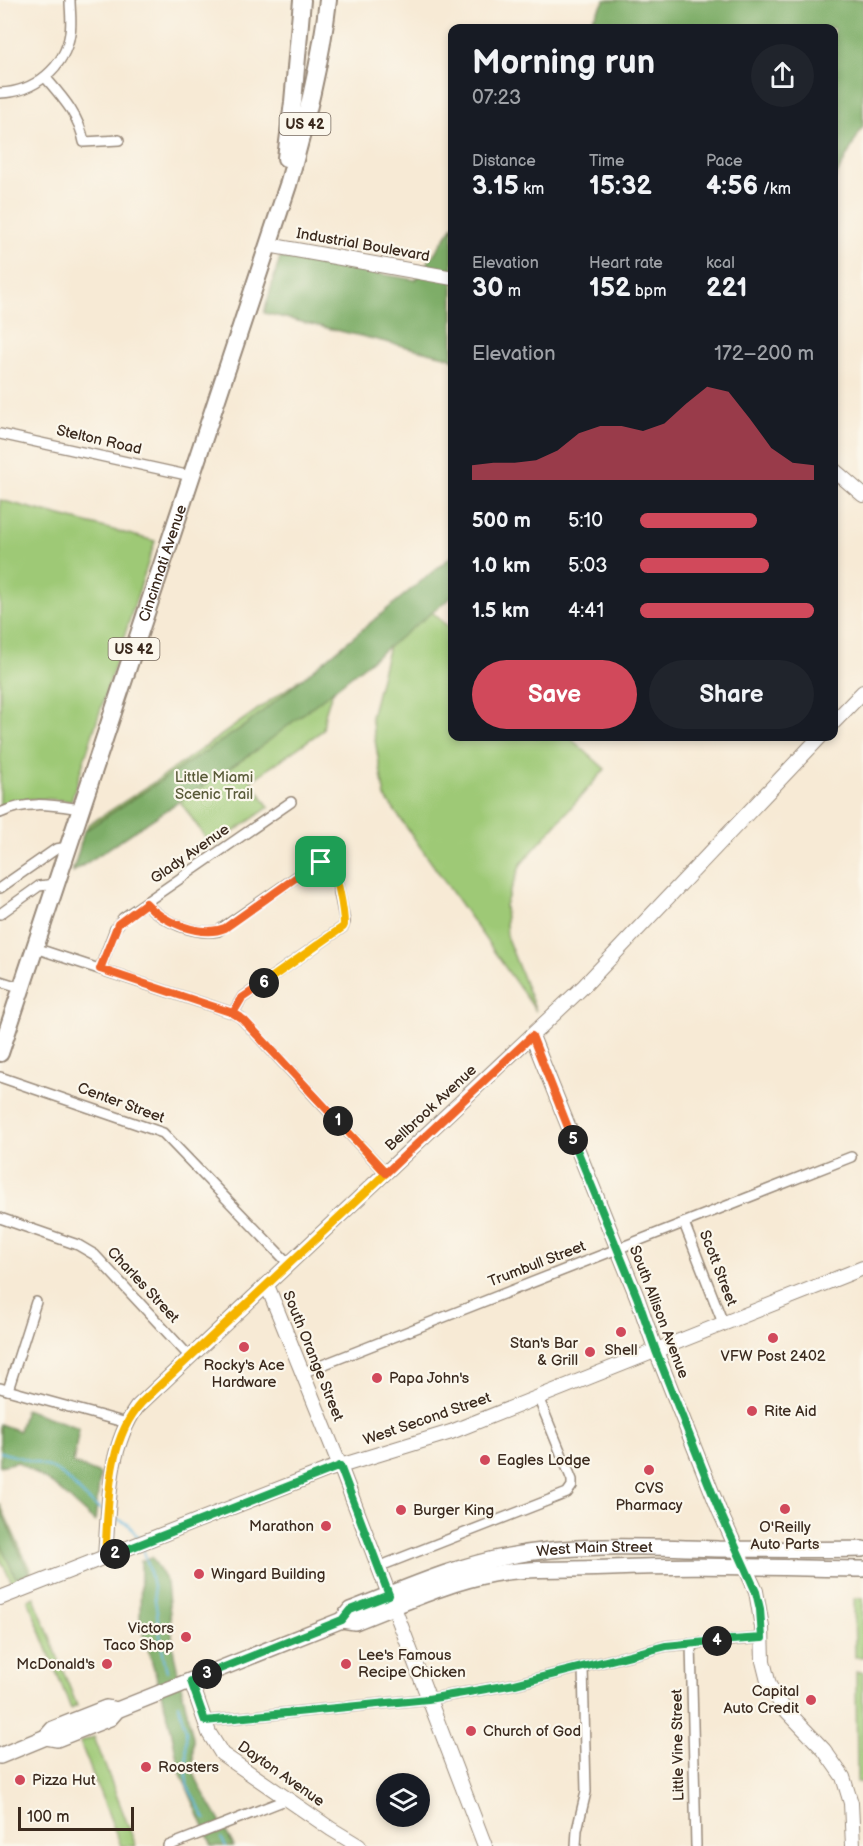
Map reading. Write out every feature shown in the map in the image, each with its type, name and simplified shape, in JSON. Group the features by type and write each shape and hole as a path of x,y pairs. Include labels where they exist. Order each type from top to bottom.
{"highway":[{"name":"Cincinnati Avenue","path":"268,244 287,151 302,0"},
{"name":"Cincinnati Avenue","path":"0,1053 288,185 320,61 328,0"}],"main road":[{"name":"West Main Street","path":"0,1756 46,1737 57,1739 110,1718 117,1710 342,1620 355,1622 391,1601 460,1568 490,1560 525,1553 604,1548 863,1549"},
{"name":"West Main Street","path":"391,1601 507,1572 640,1566 863,1569"}],"street":[{"path":"0,93 25,88 45,77 57,65 67,45 71,21 70,0"},
{"path":"45,77 76,116 84,142 119,140"},
{"name":"Industrial Boulevard","path":"268,244 448,277"},
{"name":"Stelton Road","path":"0,434 191,476"},
{"path":"838,473 863,495"},
{"path":"838,719 863,692"},
{"name":"Bellbrook Avenue","path":"105,1557 113,1468 127,1423 142,1402 584,986 816,741"},
{"name":"Glady Avenue","path":"100,969 118,924 291,802"},
{"path":"0,813 32,804 81,809"},
{"path":"0,888 56,849 68,848"},
{"path":"146,903 156,913 176,924 202,932 218,931 315,864 326,863 333,869 345,922 343,927 242,998 233,1013"},
{"path":"0,914 39,886 56,884"},
{"path":"35,948 233,1013 244,1020 386,1173"},
{"path":"0,981 22,988"},
{"name":"South Allison Avenue","path":"532,1036 656,1351 743,1566 756,1592 760,1609 765,1668 775,1696 792,1718 829,1755 843,1777 851,1803 854,1846"},
{"name":"Center Street","path":"0,1077 163,1133 289,1264"},
{"name":"Trumbull Street","path":"302,1373 851,1157"},
{"name":"Charles Street","path":"0,1218 78,1245 95,1255 190,1357"},
{"name":"Scott Street","path":"684,1223 723,1323"},
{"name":"West Second Street","path":"0,1599 340,1466 447,1433 863,1268"},
{"name":"South Orange Street","path":"267,1285 340,1466 485,1846"},
{"path":"36,1302 4,1389 127,1423"},
{"path":"378,1567 567,1493 572,1486 572,1480 538,1397"},
{"path":"205,1721 428,1699 515,1684 666,1646 762,1638"},
{"name":"Little Vine Street","path":"691,1644 696,1846"},
{"path":"576,1846 577,1830 586,1792 583,1667"},
{"name":"Dayton Avenue","path":"191,1681 212,1740 222,1754 288,1799 340,1841 359,1846"},
{"path":"168,1846 288,1799"}],"green space":[{"path":"605,0 863,0 863,126 838,173 838,24 589,24"},
{"path":"448,233 448,357 264,313 280,257 416,280"},
{"path":"0,500 155,541 71,801 26,799 0,807"},
{"name":"Little Miami Scenic Trail","path":"448,559 448,600 257,750 73,872 84,831 246,725"},
{"path":"432,612 448,626 448,741 574,741 605,769 521,864 505,905 507,938 536,1011 385,797 371,717 389,646 338,684 324,718 323,730 251,781 269,807 212,847 177,797 73,869 88,825 156,781 342,650"},
{"path":"25,1409 79,1428 73,1463 100,1474 95,1522 54,1485 18,1462 0,1466 0,1424 19,1431"},
{"path":"0,1504 32,1574 12,1582 0,1559"},
{"path":"0,1508 29,1574 16,1578 0,1543"},
{"path":"152,1557 167,1583 174,1655 193,1738 193,1770 199,1785 234,1846 212,1846 179,1769 170,1724 140,1621 141,1561"},
{"path":"34,1597 77,1706 71,1709 28,1600"},
{"path":"854,1598 863,1598 863,1657 855,1657"},
{"path":"856,1672 863,1672 863,1782 857,1782"},
{"path":"94,1737 136,1846 121,1846 80,1742"}],"waterway":[{"path":"0,1452 55,1470 102,1510"},
{"path":"112,1516 129,1525 139,1539"},
{"path":"142,1547 151,1577 167,1671"},
{"path":"178,1704 186,1730 187,1785 206,1819"},
{"path":"221,1838 226,1846"}],"place":[{"name":"Shell","path":"621,1332"},
{"name":"VFW Post 2402","path":"773,1338"},
{"name":"Rocky's Ace Hardware","path":"244,1347"},
{"name":"Stan's Bar & Grill","path":"590,1352"},
{"name":"Papa John's","path":"377,1378"},
{"name":"Rite Aid","path":"752,1411"},
{"name":"Eagles Lodge","path":"485,1460"},
{"name":"CVS Pharmacy","path":"649,1470"},
{"name":"O'Reilly Auto Parts","path":"785,1509"},
{"name":"Burger King","path":"401,1510"},
{"name":"Marathon","path":"326,1526"},
{"name":"Wingard Building","path":"199,1574"},
{"name":"Victors Taco Shop","path":"186,1637"},
{"name":"McDonald's","path":"107,1664"},
{"name":"Lee's Famous Recipe Chicken","path":"346,1664"},
{"name":"Capital Auto Credit","path":"811,1700"},
{"name":"Church of God","path":"471,1731"},
{"name":"Roosters","path":"146,1767"},
{"name":"Pizza Hut","path":"20,1780"}],"route":[{"path":"321,862 218,931 202,932 176,924 156,913 146,903 123,918 118,924 100,969 233,1013 240,1017 244,1020 274,1052 386,1173 137,1407 123,1432 113,1468 105,1557 340,1466 389,1595 350,1610 342,1620 191,1681 205,1721 428,1699 515,1684 666,1646 762,1638 756,1592 719,1510 637,1297 532,1036 386,1173 244,1020 233,1013 242,998 343,927 345,922 336,877 333,869 321,862"}]}
